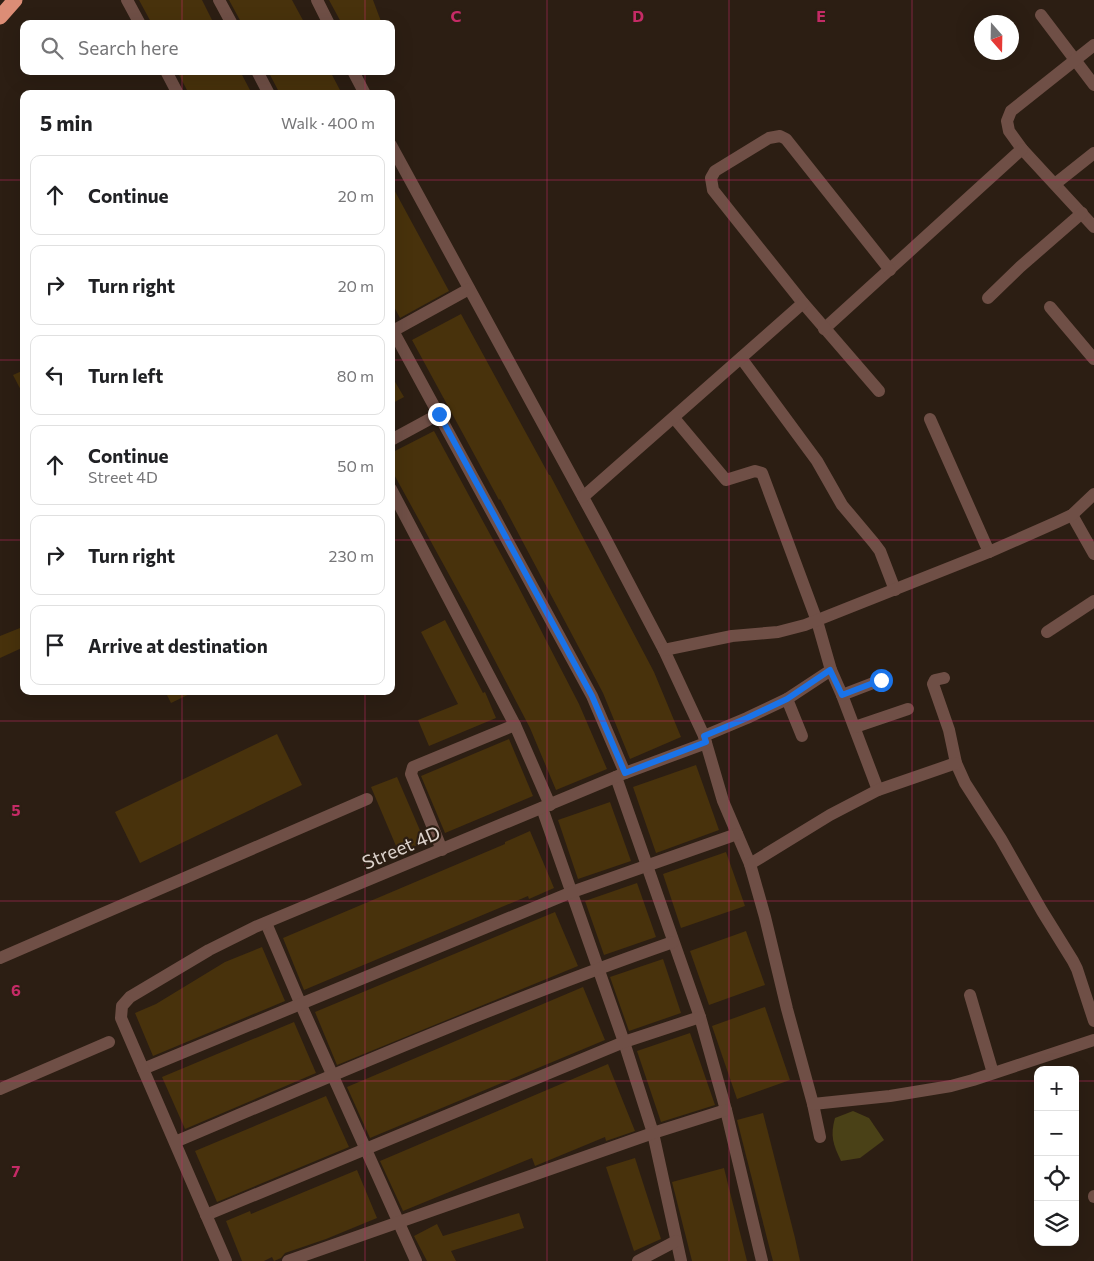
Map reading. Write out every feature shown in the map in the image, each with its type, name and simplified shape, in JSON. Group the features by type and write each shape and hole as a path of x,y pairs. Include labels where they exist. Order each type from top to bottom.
{"highway":[{"path":"0,17 15,0"}],"street":[{"path":"127,0 138,20"},
{"path":"220,0 230,20"},
{"path":"317,0 327,20"},
{"path":"1041,15 1094,85"},
{"path":"1094,45 1011,111 1007,121 1009,131 1022,149 1094,227"},
{"path":"168,75 176,90"},
{"path":"259,75 267,90"},
{"path":"355,75 363,90"},
{"path":"879,391 824,329 713,190 711,178 715,171 770,138 780,136 786,139 890,270"},
{"path":"824,329 1022,149"},
{"path":"395,152 583,497 664,650 705,739 723,801 750,864 820,1137"},
{"path":"1056,184 1094,153"},
{"path":"988,298 1020,267 1082,213"},
{"path":"395,328 469,289"},
{"path":"583,497 803,303"},
{"path":"1050,307 1094,359"},
{"path":"395,335 592,696 621,775 646,865 700,1016 726,1110 762,1261"},
{"path":"741,358 817,461 842,505 880,551 895,590"},
{"path":"395,438 439,414"},
{"path":"674,418 726,480 755,472 762,473 817,621 830,670 842,695 878,790"},
{"path":"930,418 989,552"},
{"path":"664,650 732,636 778,632 817,621 989,552 1072,514 1094,494"},
{"path":"395,496 515,725 546,806 572,892 624,1042 652,1133 681,1261"},
{"path":"1072,514 1094,554"},
{"path":"1048,632 1094,601"},
{"name":"Street 4D","path":"143,1069 121,1018 122,1006 130,997 209,950 266,923 705,739 787,699 830,670"},
{"path":"944,678 936,680 933,684 949,730 956,763 965,783 1001,839 1021,877 1078,969 1094,1021"},
{"path":"842,695 881,680"},
{"path":"787,699 802,736"},
{"path":"855,728 908,708"},
{"path":"442,850 410,774 413,767 515,725"},
{"path":"750,864 830,815 878,790 956,763"},
{"path":"0,958 367,799"},
{"path":"226,1261 143,1069 572,892 737,834"},
{"path":"266,923 397,1222 416,1261"},
{"path":"175,1142 334,1075 599,968 673,942"},
{"path":"970,995 993,1072"},
{"path":"206,1215 624,1042 700,1016"},
{"path":"813,1104 890,1096 973,1080 1094,1040"},
{"path":"0,1089 109,1042"},
{"path":"288,1261 652,1133 726,1110"},
{"path":"638,1261 676,1241"}],"shaded area":[{"path":"853,1111 869,1118 884,1140 860,1158 841,1161 833,1140 835,1118"}],"building":[{"path":"139,0 202,0 212,20 150,20"},
{"path":"229,0 292,0 303,20 240,20"},
{"path":"329,0 373,0 380,20 340,20"},
{"path":"179,75 242,75 250,90 187,90"},
{"path":"270,75 332,75 340,90 278,90"},
{"path":"395,191 449,291 400,318 395,309"},
{"path":"461,314 550,475 654,672 681,737 630,759 603,693 500,499 412,340"},
{"path":"20,372 20,388 13,375"},
{"path":"395,382 404,397 395,402"},
{"path":"434,431 517,584 579,704 607,769 556,790 530,728 468,609 395,476 395,451"},
{"path":"445,620 483,693 485,692 496,718 429,746 418,720 458,704 421,632"},
{"path":"20,628 20,649 0,658 0,636"},
{"path":"167,695 188,695 171,703"},
{"path":"277,734 302,785 140,863 115,812"},
{"path":"509,739 533,796 445,833 421,776"},
{"path":"696,765 719,830 656,853 633,787"},
{"path":"397,777 425,842 399,853 371,787"},
{"path":"610,802 631,861 578,879 558,820"},
{"path":"530,831 554,888 529,899 528,896 304,990 283,938 505,844 505,842"},
{"path":"726,852 745,906 681,928 663,874"},
{"path":"637,883 656,937 604,955 585,901"},
{"path":"555,912 578,966 337,1065 315,1012"},
{"path":"746,931 765,985 709,1005 690,951"},
{"path":"262,947 285,1001 153,1056 135,1013 156,1004 225,962"},
{"path":"663,959 681,1013 629,1031 610,977"},
{"path":"583,987 605,1040 370,1138 347,1087"},
{"path":"765,1007 790,1080 737,1099 712,1026"},
{"path":"294,1022 316,1073 185,1129 162,1077"},
{"path":"690,1033 715,1105 661,1122 637,1051"},
{"path":"608,1064 635,1131 606,1141 605,1137 535,1166 532,1158 403,1211 380,1161"},
{"path":"326,1096 349,1147 217,1202 195,1151"},
{"path":"763,1113 800,1261 773,1261 737,1120"},
{"path":"635,1158 661,1239 634,1251 606,1167"},
{"path":"724,1168 747,1261 692,1261 672,1182"},
{"path":"357,1170 377,1218 285,1253 281,1258 274,1261 272,1257 264,1261 242,1261 226,1221 250,1211 251,1214"},
{"path":"519,1213 524,1228 451,1251 456,1261 427,1261 414,1236 437,1224 443,1236"}],"route":[{"path":"439,414 592,696 625,773 706,742 704,736 787,699 830,670 842,695 881,680"}]}
